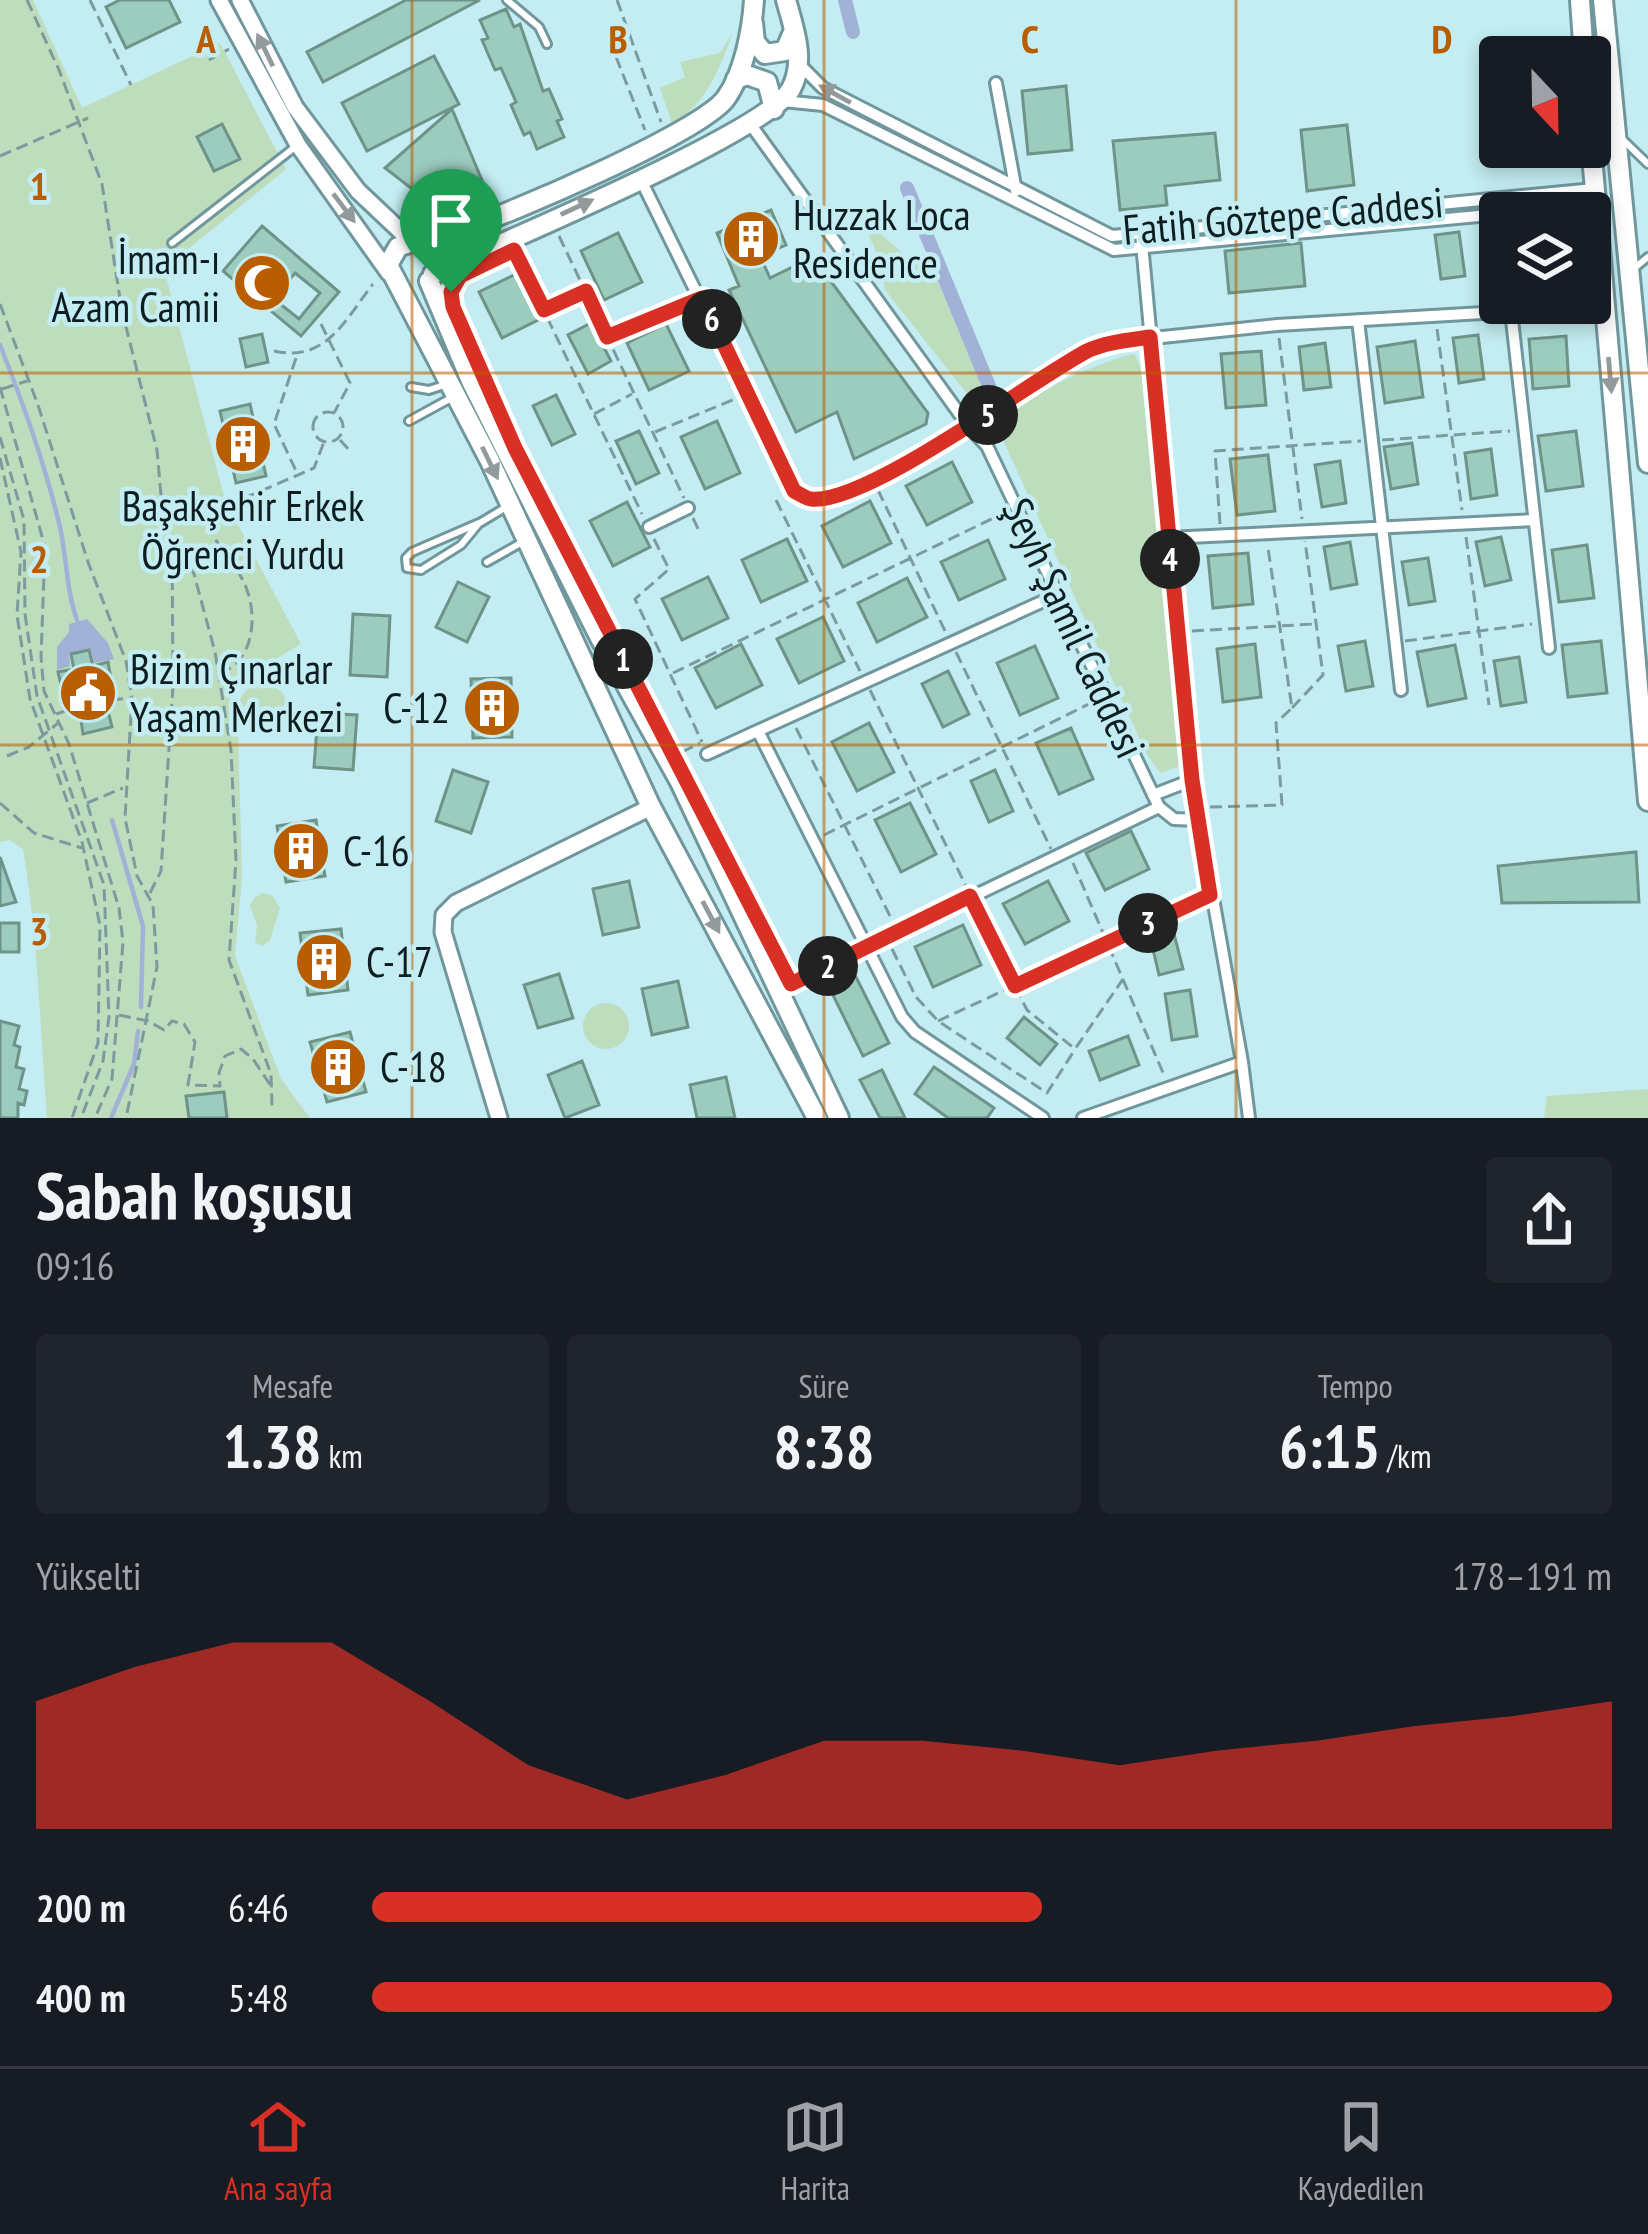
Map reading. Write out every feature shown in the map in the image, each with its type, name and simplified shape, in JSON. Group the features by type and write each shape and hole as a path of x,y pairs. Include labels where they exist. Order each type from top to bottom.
{"main road":[{"path":"219,0 298,145 453,389 652,807 817,1118"},
{"path":"240,0 305,121 358,190 434,260 431,278 471,381 600,638 683,788 839,1118"},
{"path":"386,280 410,289 751,125 778,105 792,87 799,64 786,0"},
{"path":"1579,4 1582,36"},
{"path":"1604,5 1648,463"},
{"path":"386,280 393,252 517,209 702,120 728,96 736,79 753,9"},
{"path":"753,9 755,42 765,54 785,51 794,30"},
{"path":"736,79 747,75 767,82 778,105"},
{"path":"1606,324 1648,801"},
{"path":"668,777 683,788 685,806 678,814 667,817 652,807 650,790 657,781 668,777"},
{"path":"499,1118 448,948 444,915 455,903 652,807"}],"street":[{"name":"Fatih Göztepe Caddesi","path":"799,64 823,88 1114,250 1479,215"},
{"path":"996,83 1015,194"},
{"name":"Fatih Göztepe Caddesi","path":"778,105 823,104 1112,236 1479,206"},
{"name":"Şeyh Şamil Caddesi","path":"751,125 987,446 1156,801 1174,819 1197,813"},
{"path":"640,178 794,491 809,500 835,495 873,478 969,427 1090,350 1150,337 1479,313"},
{"path":"1141,233 1192,780 1249,1118"},
{"path":"1358,320 1401,690"},
{"path":"1512,324 1549,648"},
{"path":"649,527 688,508"},
{"path":"1168,538 1534,520"},
{"path":"705,748 758,731 1059,594"},
{"path":"758,731 902,1017 915,1031 1043,1118"},
{"path":"776,991 1067,850 1192,780"},
{"path":"1083,1118 1243,1062"}],"lane":[{"path":"507,0 539,27 547,44"},
{"path":"1616,132 1648,164"},
{"path":"172,243 298,145"},
{"path":"1629,272 1648,257"},
{"path":"411,387 453,389"},
{"path":"409,421 453,389"},
{"path":"479,523 461,545 421,570 407,568 406,558 412,552 511,505"},
{"path":"458,538 479,523"},
{"path":"487,562 527,539"}],"path":[{"path":"27,0 103,184 122,311 157,449 162,506 172,538 194,574 218,674 231,750 236,860 229,960 271,1074 272,1106"},
{"path":"90,0 131,85"},
{"path":"616,0 663,128"},
{"path":"209,60 242,43"},
{"path":"616,57 641,120"},
{"path":"0,156 88,118"},
{"path":"556,230 700,532"},
{"path":"514,250 669,569 635,599 705,748 675,755"},
{"path":"274,351 297,356 329,340 386,280"},
{"path":"544,310 586,291"},
{"path":"607,337 702,298"},
{"path":"0,304 126,661 132,698 124,788 137,876 154,905 157,968 126,1118"},
{"path":"321,325 350,383 334,413"},
{"path":"297,356 274,424 298,476"},
{"path":"29,380 0,389 45,548 44,692 86,803 119,908 123,942 112,1078 95,1118"},
{"path":"594,414 634,393"},
{"path":"653,433 747,394"},
{"path":"334,413 343,424 338,438"},
{"path":"334,413 320,414 314,421 315,436 324,442 338,438"},
{"path":"1221,537 1216,451 1524,430"},
{"path":"0,437 24,520 29,658 49,731 104,885 109,1017 103,1061 80,1118"},
{"path":"338,438 351,452"},
{"path":"218,674 235,668 244,658 251,616 245,584 211,532 226,506 314,468 324,442"},
{"path":"0,458 21,552 17,615 21,657 43,736 84,849 100,925 101,1020 92,1070 72,1118"},
{"path":"873,478 1054,856"},
{"path":"776,500 1027,1010 1075,1049"},
{"path":"670,675 1017,507"},
{"path":"1197,813 1282,805 1276,723 1292,708 1266,534"},
{"path":"149,894 160,871 173,686 172,538"},
{"path":"1396,642 1546,622"},
{"path":"1177,632 1316,624"},
{"path":"811,840 1107,695"},
{"path":"111,700 132,698"},
{"path":"56,714 71,709"},
{"path":"790,716 844,825 916,997 938,1021 1047,1093 1123,980"},
{"path":"7,756 59,722"},
{"path":"86,803 124,788"},
{"path":"0,803 34,833 84,849"},
{"path":"1067,850 1169,1088"},
{"path":"938,1021 1210,895"},
{"path":"118,1015 164,1030 172,1021 191,1031 195,1059 188,1085 220,1086 225,1056 241,1049 273,1090"}],"green space":[{"path":"0,0 33,0 82,108 220,43 286,169 164,269 225,500 301,644 230,686 230,707 238,731 242,877 235,956 281,1079 310,1118 47,1118 23,849 10,840 0,842"},
{"path":"733,32 710,84 673,126 660,88 685,77 680,62 720,53"},
{"path":"860,216 913,262 933,270 985,394 972,400 885,290 878,256"},
{"path":"1134,354 1141,367 1180,761 1178,767 1160,773 1146,753 998,429 1039,394"},
{"path":"263,684 281,691 288,709 281,727 263,734 245,727 238,709 245,691"},
{"path":"263,893 273,896 280,908 270,940 262,946 255,942 257,925 250,906"},
{"path":"606,1003 623,1009 629,1026 623,1043 606,1049 589,1043 583,1026 589,1009"},
{"path":"1648,1089 1648,1118 1544,1118 1547,1096"}],"water":[{"path":"87,619 108,643 114,659 94,663 90,649 69,654 70,666 57,670 57,647 69,632 69,624"}],"building":[{"path":"120,0 169,0 180,22 126,48 106,7"},
{"path":"406,0 480,0 323,82 307,52"},
{"path":"506,9 514,27 520,24 543,91 549,89 562,119 557,121 564,137 537,149 530,132 524,135 501,68 495,70 482,40 488,38 480,20"},
{"path":"434,56 459,104 367,151 342,103"},
{"path":"1066,86 1072,150 1028,154 1022,91"},
{"path":"452,109 484,185 438,198 420,195 385,168"},
{"path":"222,124 240,159 214,171 197,137"},
{"path":"1347,125 1354,185 1307,191 1301,130"},
{"path":"1215,133 1220,180 1165,186 1167,205 1120,210 1113,141"},
{"path":"771,210 786,245 760,256 770,278 813,257 928,413 926,424 854,459 837,412 796,432 729,290 739,286 717,233"},
{"name":"İmam-ı Azam Camii","path":"262,226 339,292 301,336 223,271","holes":["295,273 320,293 299,319 274,299"]},
{"path":"1459,232 1465,276 1441,279 1435,235"},
{"path":"618,233 642,282 604,300 581,251"},
{"path":"1301,243 1305,286 1229,293 1225,251"},
{"path":"520,272 542,318 502,338 479,292"},
{"path":"591,323 611,361 588,374 568,335"},
{"path":"666,324 689,371 649,390 627,343"},
{"path":"262,334 268,362 246,367 240,339"},
{"path":"1478,335 1484,379 1459,383 1453,338"},
{"path":"1566,336 1569,386 1533,389 1529,339"},
{"path":"1415,341 1423,397 1385,403 1377,347"},
{"path":"1325,343 1331,387 1304,390 1299,347"},
{"path":"1261,351 1266,405 1226,408 1221,354"},
{"path":"556,395 575,434 552,445 533,406"},
{"name":"Başakşehir Erkek Öğrenci Yurdu","path":"250,404 266,476 236,483 220,411"},
{"path":"717,421 740,473 705,489 681,437"},
{"path":"639,431 659,473 636,484 616,441"},
{"path":"1576,431 1583,486 1546,491 1538,436"},
{"path":"1412,443 1418,484 1391,489 1384,447"},
{"path":"1491,449 1497,495 1471,499 1465,453"},
{"path":"1268,455 1275,511 1237,515 1230,459"},
{"path":"1340,461 1346,503 1322,507 1315,465"},
{"path":"952,462 972,502 927,525 906,486"},
{"path":"870,501 891,543 843,567 822,526"},
{"path":"627,502 650,547 613,566 590,521"},
{"path":"1501,537 1511,580 1485,586 1476,542"},
{"path":"787,539 807,581 761,602 742,560"},
{"path":"988,540 1005,579 959,600 941,562"},
{"path":"1350,542 1357,584 1331,589 1324,547"},
{"path":"1587,545 1594,598 1559,602 1552,550"},
{"path":"1248,553 1253,604 1213,608 1208,556"},
{"path":"1428,558 1435,601 1409,605 1402,562"},
{"path":"708,577 728,618 682,640 662,599"},
{"path":"907,578 927,617 877,642 858,603"},
{"path":"458,582 489,597 467,642 436,627"},
{"path":"353,614 390,616 387,677 350,675"},
{"path":"823,617 844,661 799,683 777,639"},
{"path":"1365,641 1373,686 1346,691 1338,646"},
{"path":"1601,641 1607,693 1568,697 1562,645"},
{"path":"741,644 762,685 716,708 695,668"},
{"path":"1255,644 1261,697 1223,702 1217,649"},
{"path":"1455,645 1466,698 1428,706 1417,652"},
{"path":"1035,646 1058,698 1020,715 997,663"},
{"name":"Bizim Çınarlar Yaşam Merkezi","path":"89,650 93,666 108,662 111,679 96,683 99,703 106,703 112,727 83,734 76,685 62,689 58,672 74,669 71,654"},
{"path":"1519,657 1526,702 1501,706 1494,661"},
{"path":"948,671 969,714 943,727 922,684"},
{"name":"C-12","path":"511,678 512,737 473,738 471,679"},
{"path":"318,713 357,715 353,770 314,767"},
{"path":"869,723 894,772 857,791 832,742"},
{"path":"1071,728 1093,779 1059,794 1036,743"},
{"path":"453,770 488,782 471,833 436,821"},
{"path":"995,770 1013,811 989,822 971,781"},
{"path":"910,803 936,854 901,872 875,820"},
{"name":"C-16","path":"316,820 325,876 286,882 277,826"},
{"path":"1131,831 1149,869 1105,890 1086,853"},
{"path":"1636,852 1639,902 1502,903 1498,866"},
{"path":"0,857 16,902 0,906"},
{"path":"629,881 639,927 603,935 593,889"},
{"path":"1048,881 1069,921 1025,944 1003,904"},
{"path":"0,923 19,923 19,952 0,952"},
{"path":"963,925 981,965 933,987 915,947"},
{"path":"1172,926 1183,969 1159,975 1149,932"},
{"name":"C-17","path":"341,929 348,990 308,995 300,933"},
{"path":"559,974 573,1018 538,1028 524,985"},
{"path":"855,975 889,1043 863,1056 829,987"},
{"path":"678,981 688,1027 652,1035 642,989"},
{"path":"1190,990 1197,1036 1172,1040 1165,994"},
{"path":"1024,1017 1057,1044 1040,1065 1007,1038"},
{"path":"0,1021 19,1026 14,1045 20,1047 16,1067 24,1069 19,1089 27,1091 24,1105 18,1103 18,1118 0,1118"},
{"name":"C-18","path":"350,1032 366,1092 327,1102 310,1042"},
{"path":"1128,1036 1139,1065 1100,1080 1089,1051"},
{"path":"582,1061 599,1105 565,1118 548,1075"},
{"path":"934,1067 994,1108 987,1118 948,1118 915,1094"},
{"path":"882,1070 905,1118 880,1118 860,1080"},
{"path":"726,1077 735,1118 697,1118 690,1085"},
{"path":"224,1092 227,1118 189,1118 186,1096"}],"waterway":[{"path":"845,0 853,32"},
{"path":"907,188 991,391"},
{"path":"0,345 48,480 77,620"},
{"path":"112,820 143,926 141,1007"},
{"path":"111,1118 134,1064 138,1031"}],"place":[{"name":"Huzzak Loca Residence","path":"751,239"},
{"name":"İmam-ı Azam Camii","path":"262,283"},
{"name":"Başakşehir Erkek Öğrenci Yurdu","path":"243,444"},
{"name":"Bizim Çınarlar Yaşam Merkezi","path":"88,693"},
{"name":"C-12","path":"492,708"},
{"name":"C-16","path":"301,851"},
{"name":"C-17","path":"324,962"},
{"name":"C-18","path":"338,1067"}],"route":[{"path":"514,250 544,310 586,291 607,337 702,298 794,491 809,500 835,495 873,478 969,427 1090,350 1150,337 1192,780 1210,895 1015,986 970,896 791,984 515,448 453,307 451,292 460,276 514,250"}]}
